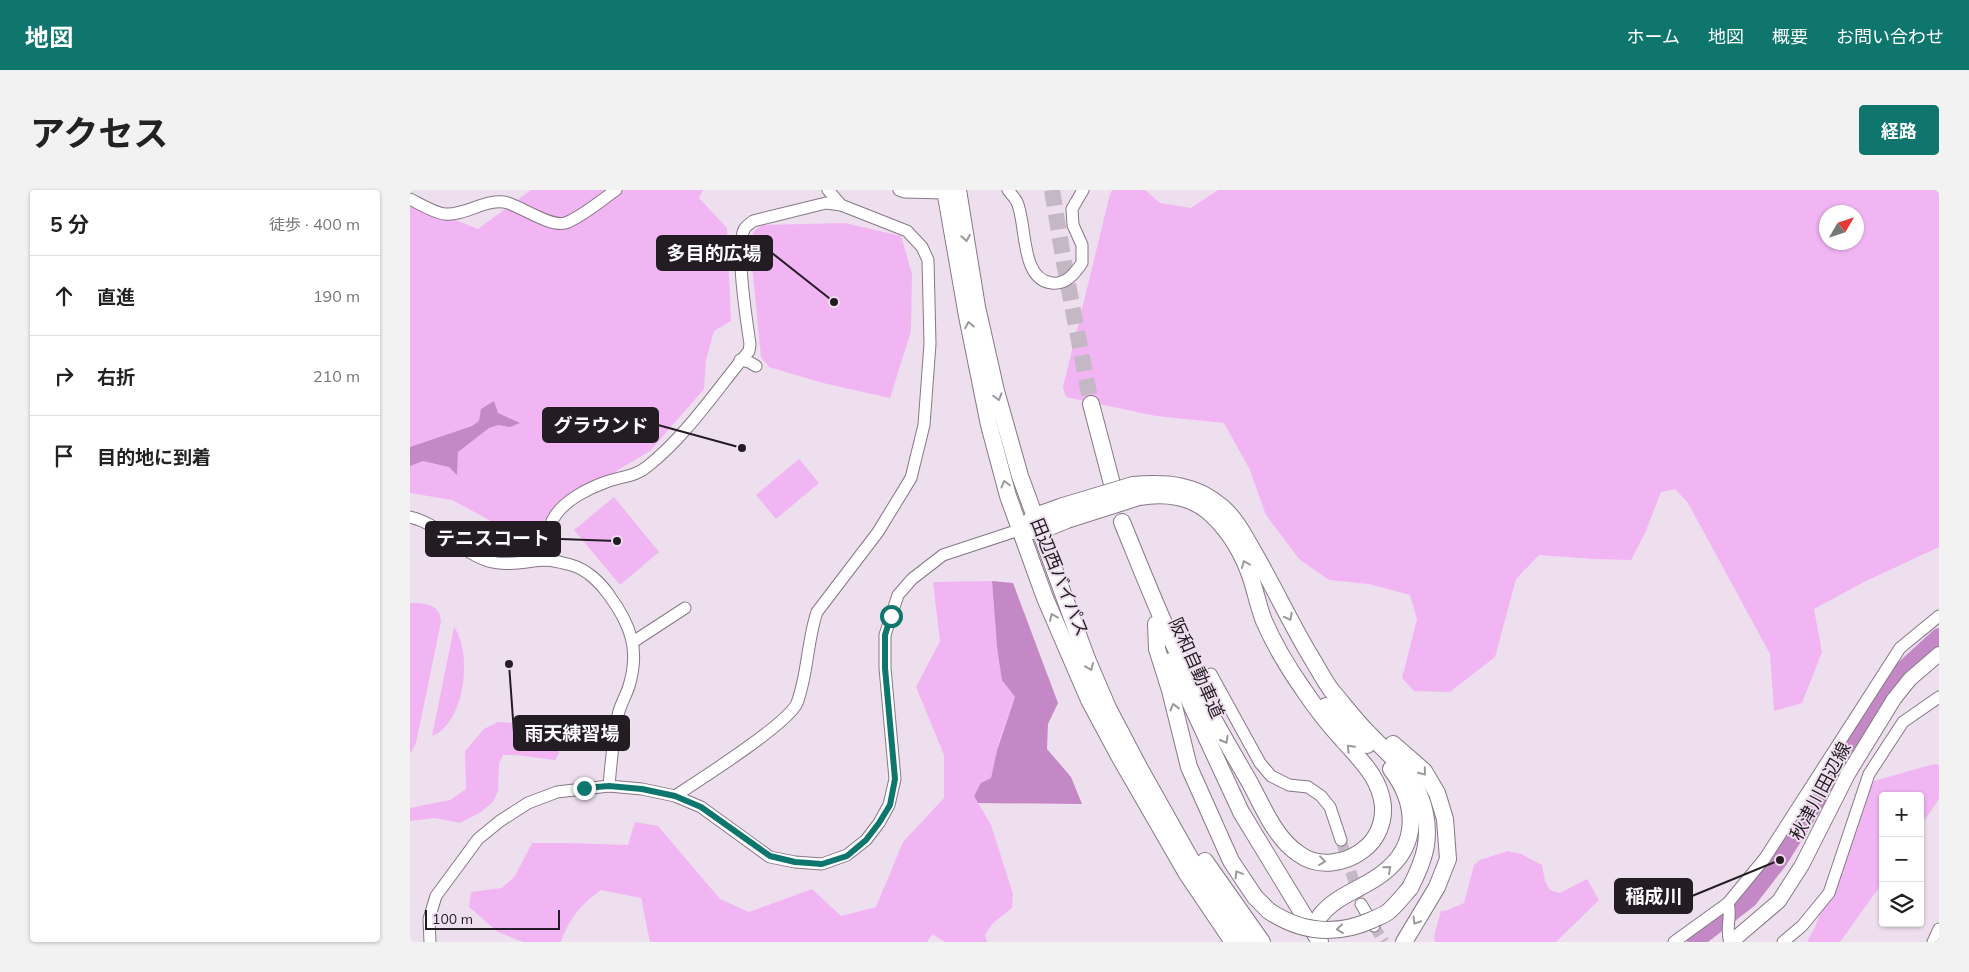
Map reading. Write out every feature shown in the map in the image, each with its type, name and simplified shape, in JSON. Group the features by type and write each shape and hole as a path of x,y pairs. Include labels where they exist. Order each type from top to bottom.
{"highway":[{"name":"田辺西バイパス","path":"952,191 996,390 1020,476 1090,667 1108,708 1190,858 1246,942"},
{"name":"田辺西バイパス","path":"952,191 967,316 989,426 1019,530 1045,598 1089,700 1187,874 1233,942"},
{"name":"阪和自動車道","path":"1091,404 1122,522 1156,624 1185,694 1241,812 1316,936"},
{"path":"1019,530 1065,513 1136,491 1157,482 1182,485 1206,494 1223,508 1241,529 1304,646 1327,682 1368,733 1403,768 1415,783 1428,825 1427,844 1422,864 1410,888 1388,912 1355,927 1324,930 1300,927 1282,919 1269,911 1255,897 1241,879 1231,861 1188,767 1157,649 1156,624"},
{"path":"1122,522 1176,648 1205,706 1278,833 1296,853 1325,863 1347,860 1368,847 1382,823 1383,806 1378,786 1365,763 1342,740 1303,689 1264,620 1246,562 1234,540 1210,512 1191,501 1173,495 1136,491"},
{"path":"1256,593 1312,689 1324,704 1386,764 1402,784 1410,805 1411,825 1407,842 1397,861 1383,874 1341,897 1326,908 1320,916"},
{"path":"1346,706 1424,771 1437,793 1445,818 1448,859 1437,887 1404,942"},
{"path":"1119,756 1170,863 1220,942"},
{"path":"1140,769 1262,942"}],"main road":[{"name":"秋津川田辺線","path":"1730,940 1779,901 1802,865 1848,774 1894,699 1910,679 1939,654"}],"street":[{"path":"410,200 444,214 457,213 492,203 507,203 552,222 563,224 616,190"},
{"path":"828,190 841,205"},
{"path":"899,190 904,192 952,191"},
{"path":"1008,190 1017,202 1029,261 1035,272 1046,282 1056,284 1067,280 1082,262 1082,245 1073,225 1072,209 1083,190"},
{"path":"547,560 546,539 554,516 588,490 625,476 635,476 650,465 698,416 749,350 741,241 744,228 753,221 826,203 841,205 907,231 922,247 928,260 930,344 924,416 911,478 878,532 817,612 812,627 801,685 796,704 792,710 745,749 675,796"},
{"path":"410,517 426,522 440,530 479,559 494,563 514,564 547,560 573,565 603,586 628,626 633,642 634,669 619,713 609,786"},
{"path":"430,942 429,919 436,896 478,839 500,821 528,803 558,792 609,786 642,789 675,796 701,807 770,856 795,862 822,864 847,856 866,840 890,805 895,779 885,668 885,635 898,595 912,579 943,555 1019,530"},
{"path":"633,642 685,608"},
{"path":"1674,942 1728,906 1765,858 1900,648 1939,616"},
{"path":"1211,674 1260,763 1271,776 1289,785 1308,787 1321,796 1330,807 1341,840"},
{"path":"1783,942 1802,926 1829,892 1869,774 1903,722 1939,697"},
{"path":"1361,904 1374,926"},
{"path":"1728,906 1730,940"},
{"path":"1933,942 1939,929"}],"shaded area":[{"path":"531,190 703,190 699,198 727,228 731,321 714,331 706,360 704,389 650,451 618,470 536,526 508,530 452,500 410,493 410,202 478,229"},
{"path":"1112,190 1145,190 1160,203 1191,208 1218,190 1939,190 1939,547 1864,582 1814,609 1822,652 1802,703 1774,711 1770,654 1688,503 1675,489 1661,492 1645,533 1631,560 1539,555 1516,579 1495,657 1450,692 1414,691 1402,678 1417,619 1410,595 1369,584 1329,580 1299,559 1266,515 1249,468 1224,423 1156,416 1066,397 1063,387"},
{"path":"845,223 901,236 912,274 911,331 890,398 823,383 769,367 761,357 750,245 754,231 762,225"},
{"path":"494,401 498,413 520,423 510,427 498,425 489,428 458,452 457,475 449,467 423,461 410,466 410,447 472,426 479,421 481,409"},
{"path":"799,459 819,483 776,519 756,495"},
{"path":"614,497 659,552 620,585 574,530"},
{"path":"992,581 997,647 1015,697 998,745 991,778 974,796 991,825 1013,894 1012,908 992,924 985,935 987,942 945,942 932,934 927,942 650,942 641,898 601,890 576,913 561,942 523,942 498,932 469,907 471,892 502,888 515,876 532,843 628,845 635,822 658,826 720,899 749,912 812,889 841,916 876,907 903,842 944,798 944,755 916,687 940,641 933,582"},
{"path":"992,581 1013,583 1058,703 1048,724 1047,749 1071,777 1082,804 978,803 974,796 981,783 991,778 997,750 1015,697 1002,680 997,647"},
{"path":"410,603 426,604 435,608 438,611 441,622 416,743 410,754"},
{"path":"454,627 460,639 463,653 462,686 452,717 443,729 432,736"},
{"path":"498,722 513,723 523,740 530,739 550,728 559,753 555,760 503,755 499,764 498,791 493,802 481,812 460,823 435,818 410,821 410,808 450,800 466,789 465,751 484,729"},
{"path":"1934,764 1939,765 1939,799 1924,821 1924,792 1879,792 1879,888 1840,942 1807,942 1815,927 1851,827 1874,781"},
{"path":"1508,851 1521,854 1542,865 1545,881 1550,890 1560,893 1587,879 1599,900 1556,942 1435,942 1434,936 1441,911 1464,903 1474,865 1480,860"}],"waterway":[{"path":"1695,942 1749,900 1780,860 1871,715 1903,669 1939,636"}],"tunnel":[{"path":"1052,190 1091,404"},
{"path":"1341,840 1361,904"},
{"path":"1374,926 1384,942"}],"place":[{"name":"多目的広場","path":"834,302"},
{"name":"グラウンド","path":"742,448"},
{"name":"テニスコート","path":"617,541"},
{"name":"雨天練習場","path":"509,664"},
{"name":"稲成川","path":"1780,860"}],"route":[{"path":"584,788 609,786 642,789 675,796 701,807 770,856 795,862 822,864 847,856 866,840 879,823 890,805 895,779 885,668 885,635 891,616"}]}
